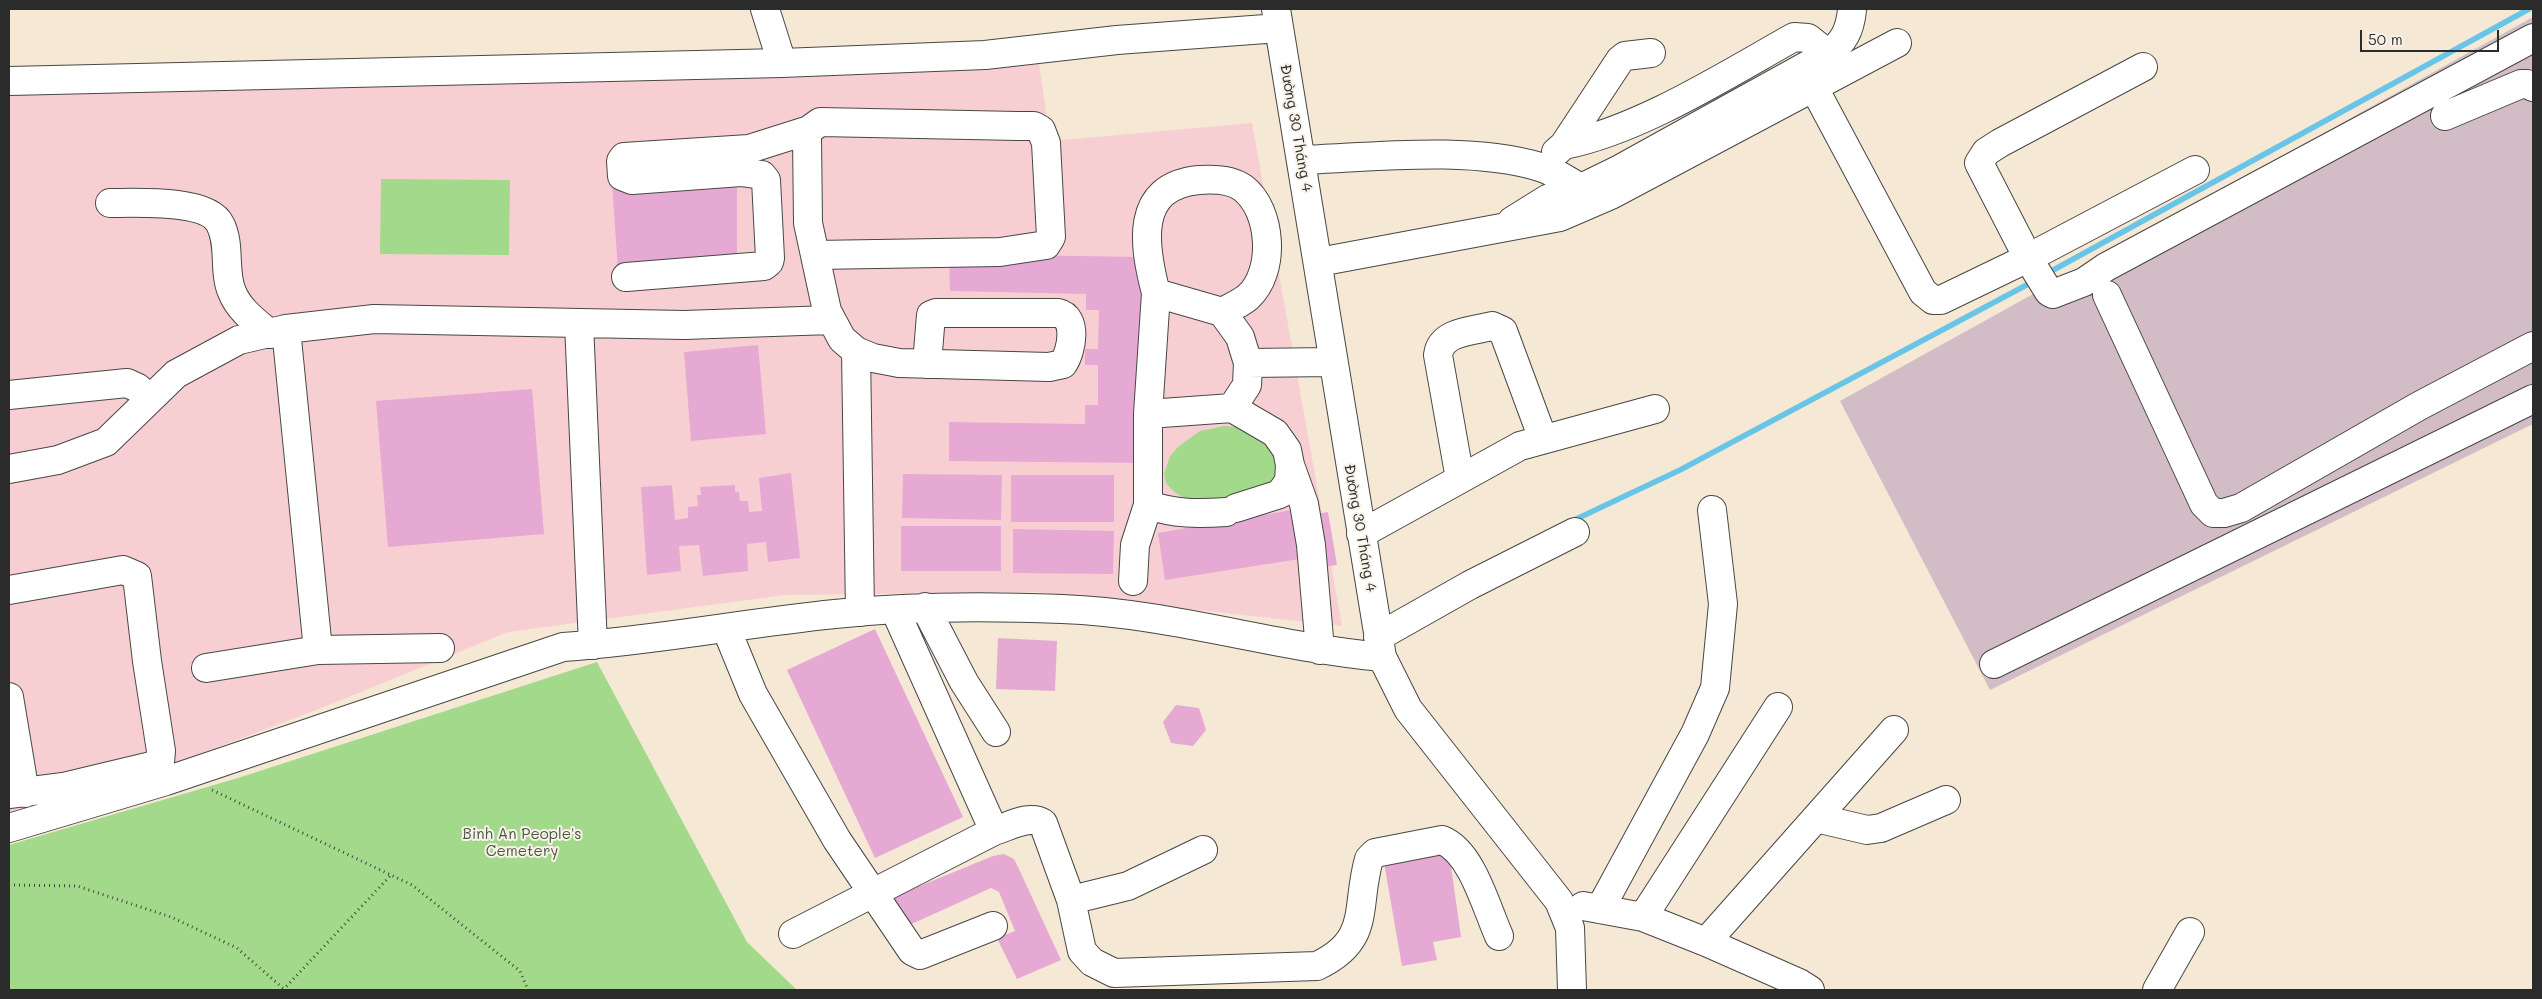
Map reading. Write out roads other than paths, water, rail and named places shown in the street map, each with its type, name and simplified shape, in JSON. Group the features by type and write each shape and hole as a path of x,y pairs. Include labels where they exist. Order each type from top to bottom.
{"street":[{"path":"765,9 782,63"},
{"path":"1501,228 1549,198 1581,188 1828,54 1840,44 1847,34 1852,10"},
{"path":"9,81 782,63 985,55 1116,40 1278,18"},
{"name":"Đường 30 Tháng 4","path":"1278,18 1302,160 1332,362 1380,647 1408,710 1559,901 1570,928 1572,990"},
{"path":"1564,145 1587,140 1651,114 1794,37 1808,38 1828,54"},
{"path":"2143,67 1986,152 1979,163 2035,270 2049,292 2060,293 2084,282 2114,263 2533,38"},
{"path":"1318,262 1560,217 1611,195 1897,43"},
{"path":"1541,168 1564,145 1620,60 1625,56 1651,53"},
{"path":"2445,116 2521,84 2533,87"},
{"path":"1813,86 1928,297 1941,300 2035,270 2196,170"},
{"path":"626,277 764,266 769,262 770,258 766,180 762,175 740,172 632,180 622,176 621,161 624,157 749,149 809,130 820,122 1034,126 1041,130 1046,143 1051,237 1046,246 1000,252 815,255"},
{"path":"809,130 807,137 808,223 831,320 842,339 856,351 873,358 899,363 927,364 1050,367 1063,364 1070,348 1070,320 1065,314 1058,313 936,313 931,316 928,324 927,364"},
{"path":"1302,160 1387,156 1471,156 1541,168 1581,188"},
{"path":"1133,581 1135,545 1148,505 1148,414 1156,293 1146,246 1148,212 1165,192 1190,181 1216,179 1242,187 1256,201 1263,224 1268,252 1261,278 1248,297 1222,312"},
{"path":"110,203 170,203 212,214 220,224 231,291 242,309 278,332"},
{"path":"1156,293 1222,312 1240,337 1248,363 1247,385 1232,408"},
{"path":"2107,295 2204,504 2213,513 2224,513 2241,508 2419,406 2533,346"},
{"path":"9,469 58,460 106,442 149,398 176,374 204,357 239,340 278,332 374,320 684,325 831,320"},
{"path":"579,323 593,645"},
{"path":"1460,479 1438,355 1440,345 1446,338 1492,326 1503,331 1543,439"},
{"path":"278,332 318,650"},
{"path":"856,351 860,612"},
{"path":"1248,363 1332,362"},
{"path":"9,395 127,383 138,388 149,398"},
{"path":"1994,664 2533,398"},
{"path":"2419,406 2438,445"},
{"path":"1148,414 1232,408 1275,433 1287,450 1290,465 1304,504 1310,537 1320,650"},
{"path":"1361,534 1520,446 1655,409"},
{"path":"1148,505 1169,512 1190,514 1231,510 1280,494 1289,481 1290,465"},
{"path":"1600,909 1696,734 1715,688 1724,604 1712,510"},
{"path":"9,828 182,776 563,646 593,645 860,612 925,607 1064,609 1146,615 1320,650 1380,647 1470,585 1575,532"},
{"path":"9,590 123,570 137,576 147,661 161,751 160,762 155,765 63,786 17,793 9,697"},
{"path":"925,607 964,682 996,732"},
{"path":"895,610 994,831"},
{"path":"726,628 753,694 837,840 915,955 992,926"},
{"path":"206,668 318,650 440,648"},
{"path":"1643,917 1778,707"},
{"path":"1706,942 1894,730"},
{"path":"1816,818 1867,830 1881,828 1946,800"},
{"path":"793,934 994,831 1029,820 1038,820 1043,823 1071,900 1082,952 1092,962 1114,973 1317,966 1335,958 1348,946 1356,933 1368,859 1375,853 1442,840 1452,844 1465,859 1499,936"},
{"path":"1071,900 1128,886 1203,850"},
{"path":"1559,901 1643,917 1706,942 1799,983 1810,990"},
{"path":"2157,990 2190,932"}],"waterway":[{"path":"2046,274 2529,9"},
{"path":"1572,521 1680,470 2034,281"}],"park label":[{"name":"Binh An People's Cemetery","path":"522,842"}]}
